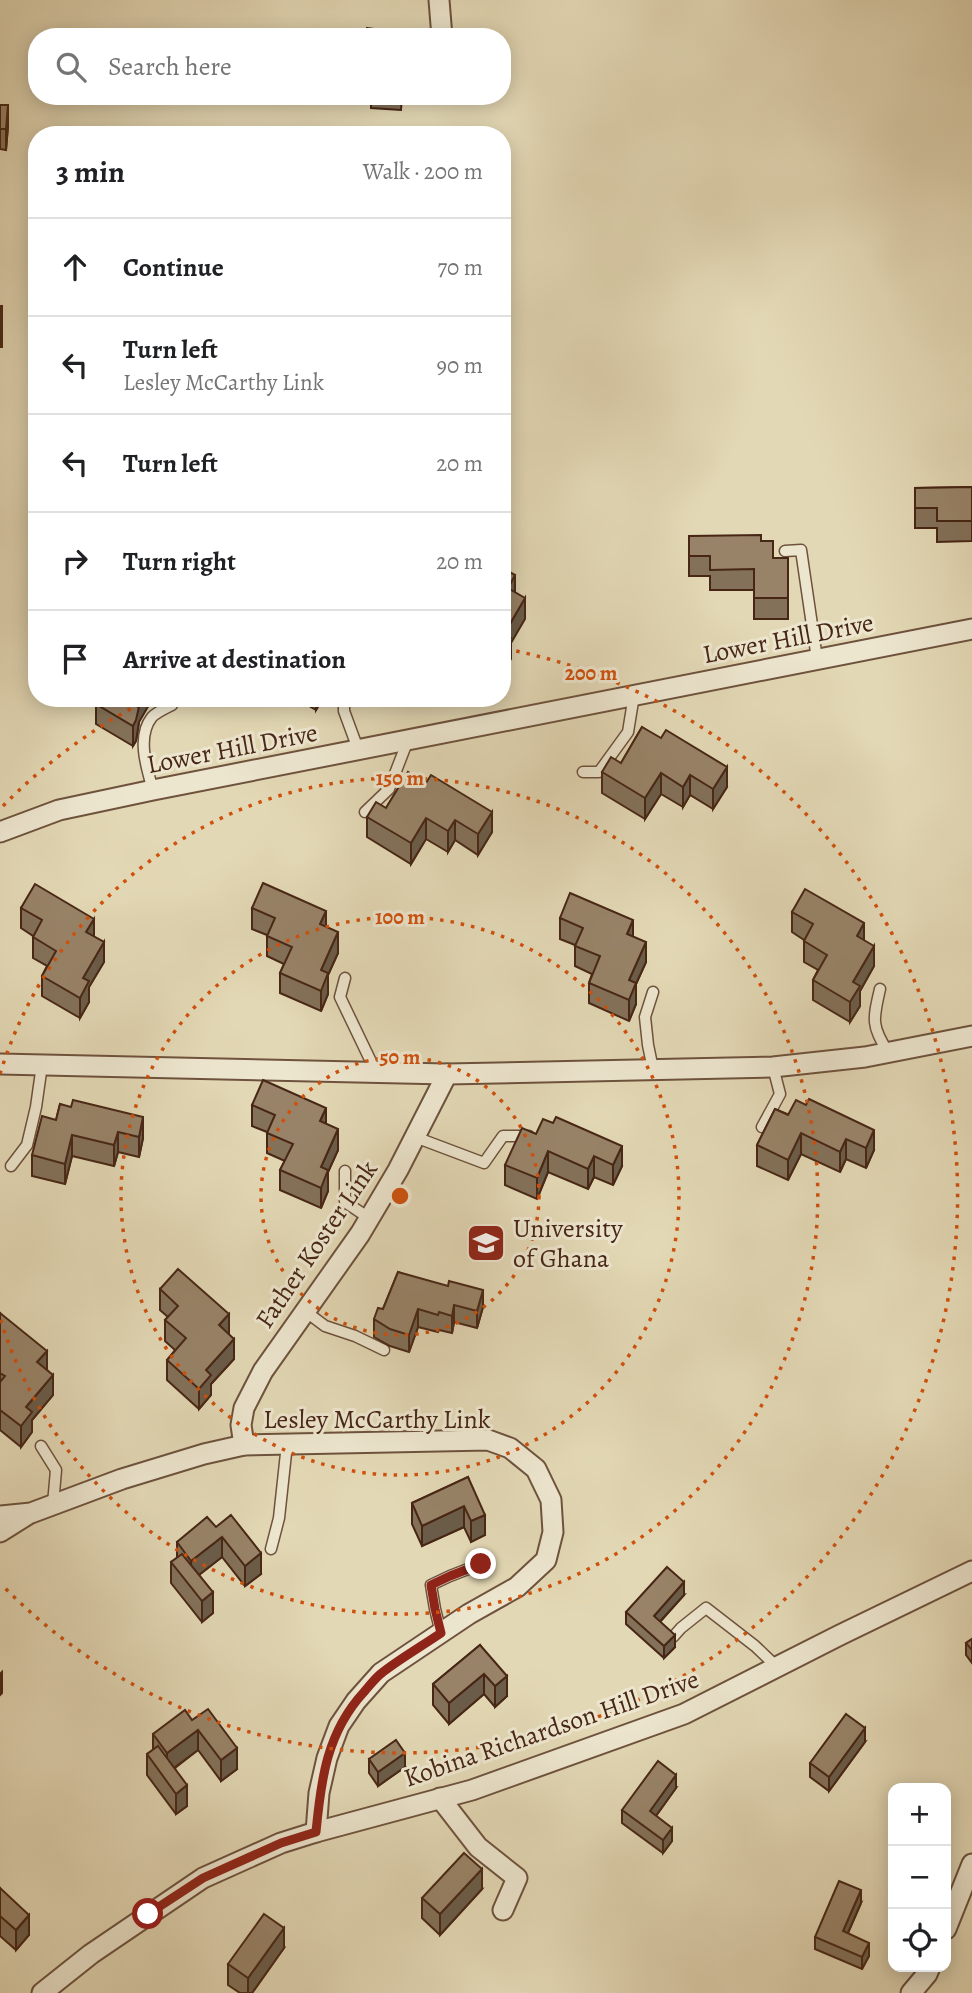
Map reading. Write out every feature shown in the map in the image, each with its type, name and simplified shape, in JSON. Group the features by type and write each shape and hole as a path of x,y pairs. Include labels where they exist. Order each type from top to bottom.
{"street":[{"path":"439,0 441,28"},
{"name":"Lower Hill Drive","path":"0,832 59,810 153,790 972,628"},
{"path":"0,1064 447,1074 773,1067 865,1057 972,1036"},
{"name":"Father Koster Link","path":"244,1445 241,1425 244,1408 262,1371 369,1218 415,1138 447,1074"},
{"name":"Lesley McCarthy Link","path":"0,1516 30,1513 122,1479 244,1445 488,1440 510,1448 536,1469 551,1500 554,1532 546,1559 517,1587 469,1614 381,1673 356,1701 339,1726 327,1758 319,1793 316,1832"},
{"path":"0,1532 30,1513"},
{"name":"Kobina Richardson Hill Drive","path":"42,1993 90,1954 203,1878 281,1843 472,1790 684,1714 972,1571"},
{"path":"440,1798 478,1847 517,1878 503,1910"},
{"path":"951,1916 972,1864"},
{"path":"911,1993 928,1972"}],"lane":[{"path":"785,551 800,550 817,659"},
{"path":"583,772 599,772 628,732 634,695"},
{"path":"153,790 143,742 152,718 169,707"},
{"path":"344,707 358,749"},
{"path":"365,812 389,789 408,739"},
{"path":"345,978 340,997 376,1073"},
{"path":"880,989 874,1012 876,1033 888,1052"},
{"path":"653,992 645,1017 653,1069"},
{"path":"11,1166 27,1145 42,1065"},
{"path":"762,1127 780,1094 773,1067"},
{"path":"415,1138 484,1163 503,1136 529,1136"},
{"path":"345,1171 345,1202 369,1218"},
{"path":"305,1311 325,1326 384,1350"},
{"path":"271,1549 279,1518 287,1444"},
{"path":"41,1446 55,1469 53,1504"},
{"path":"441,1633 431,1585 481,1564"},
{"path":"673,1637 706,1608 777,1667"}],"building":[{"path":"0,105 8,105 6,129 0,129"},
{"path":"2,306 2,327 0,327"},
{"path":"972,487 972,521 937,521 937,508 915,508 915,488"},
{"path":"761,535 761,541 773,541 773,558 788,558 788,598 754,598 754,569 710,570 710,556 689,556 689,536"},
{"path":"511,590 525,598 511,622"},
{"path":"101,707 139,707 133,726"},
{"path":"642,727 661,738 666,730 727,767 713,789 690,775 683,787 661,773 645,798 602,772 611,757 621,763"},
{"path":"408,772 426,783 431,775 492,812 478,834 455,820 448,831 426,818 411,843 367,817 376,802 386,808"},
{"path":"263,883 326,911 320,924 338,932 321,970 328,973 321,991 280,973 292,947 267,936 275,918 252,908"},
{"path":"35,884 94,919 86,932 104,942 83,978 89,981 80,998 42,976 56,951 33,937 42,920 21,908"},
{"path":"805,889 864,923 857,936 874,946 853,982 860,986 850,1002 813,980 827,955 804,941 813,924 792,912"},
{"path":"570,893 633,920 627,934 646,942 629,980 636,983 629,1000 589,983 600,956 575,946 583,928 560,918"},
{"path":"263,1080 326,1108 320,1121 338,1129 321,1167 328,1170 321,1188 280,1170 293,1144 267,1133 275,1115 252,1105"},
{"path":"809,1099 874,1130 866,1148 846,1139 840,1152 801,1133 788,1160 757,1145 775,1109 788,1115 796,1100 806,1105"},
{"path":"73,1100 143,1117 139,1137 118,1132 114,1145 72,1135 65,1164 32,1155 42,1116 56,1120 60,1104 71,1107"},
{"path":"556,1117 622,1146 613,1165 594,1156 588,1169 548,1151 537,1178 505,1165 522,1128 536,1134 543,1119 553,1123"},
{"path":"178,1269 229,1314 219,1325 234,1339 206,1370 211,1375 199,1389 167,1360 186,1338 165,1320 178,1306 160,1289"},
{"path":"398,1272 448,1286 449,1281 483,1290 477,1311 454,1305 452,1316 418,1309 409,1335 390,1329 374,1319 378,1308 383,1309"},
{"path":"0,1313 47,1351 37,1362 53,1375 26,1407 32,1412 21,1426 0,1410 0,1382 5,1376 0,1373"},
{"path":"468,1477 485,1515 471,1521 464,1506 422,1526 412,1503"},
{"path":"231,1515 261,1553 245,1566 222,1537 191,1561 177,1542 207,1517 216,1527"},
{"path":"182,1554 213,1592 202,1601 171,1562"},
{"path":"667,1567 684,1582 654,1616 675,1635 664,1646 626,1612"},
{"path":"972,1639 972,1650 966,1643"},
{"path":"480,1645 507,1676 495,1686 484,1674 449,1703 433,1684"},
{"path":"208,1709 237,1748 221,1760 198,1730 167,1753 153,1734 185,1710 192,1720"},
{"path":"846,1714 865,1728 829,1777 810,1763"},
{"path":"396,1740 405,1753 378,1772 369,1759"},
{"path":"158,1746 187,1785 176,1794 147,1754"},
{"path":"658,1761 676,1775 650,1811 672,1828 663,1840 622,1810"},
{"path":"464,1853 482,1869 440,1914 422,1898"},
{"path":"839,1881 861,1890 843,1931 869,1943 862,1957 815,1937"},
{"path":"0,1888 29,1915 16,1930 0,1916"},
{"path":"264,1914 284,1928 248,1978 228,1964"}],"place":[{"name":"University of Ghana","path":"486,1243"}],"route":[{"path":"148,1914 203,1878 281,1843 316,1832 319,1793 327,1758 339,1726 356,1701 381,1673 441,1633 431,1585 481,1564"}]}
